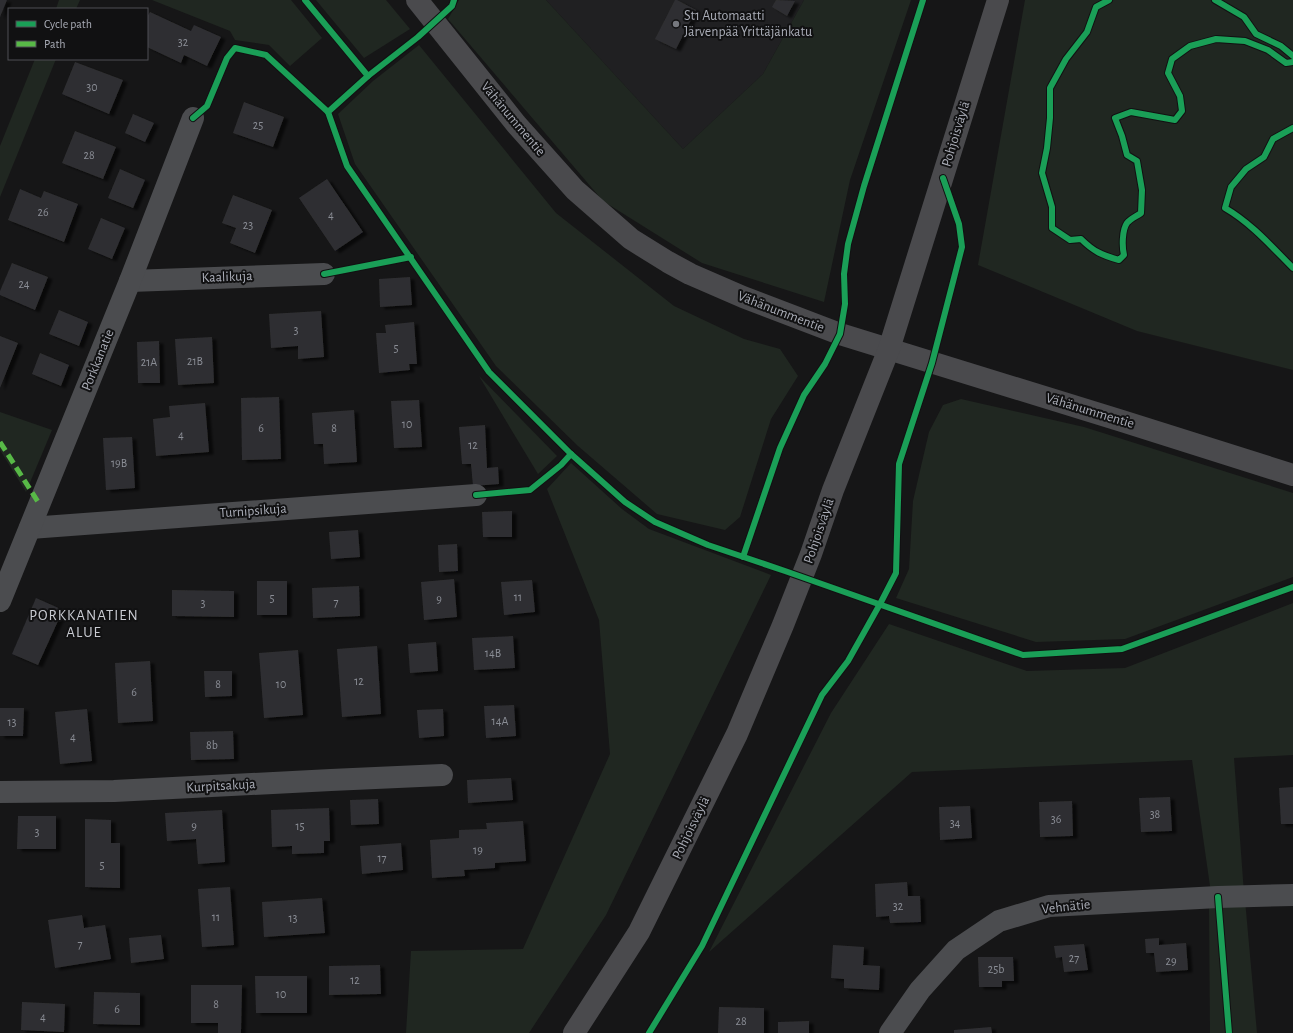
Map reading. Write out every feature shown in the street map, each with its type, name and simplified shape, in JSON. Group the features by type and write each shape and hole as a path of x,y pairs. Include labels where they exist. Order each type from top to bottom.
{"main road":[{"name":"Vähänummentie","path":"417,0 516,124 575,190 631,239 690,274 743,298 840,334 1293,475"},
{"name":"Pohjoisväylä","path":"574,1033 639,932 737,734 783,625 811,554 833,490 889,349 998,0"}],"street":[{"name":"Porkkanatie","path":"0,601 130,281 193,118"},
{"name":"Kaalikuja","path":"130,281 324,274"},
{"name":"Turnipsikuja","path":"30,528 476,495"},
{"name":"Kurpitsakuja","path":"0,792 114,791 442,775"},
{"name":"Vehnätie","path":"890,1033 920,990 956,950 999,921 1049,906 1218,897 1293,895"}],"shaded area":[{"path":"59,0 80,0 76,8 56,8"},
{"path":"152,0 291,0 322,38 290,66 269,45 235,40 230,31"},
{"path":"316,0 386,0 410,29 364,58"},
{"path":"459,0 546,0 683,149 763,74 804,0 911,0 850,180 824,302 702,263 603,201 448,19"},
{"path":"546,0 804,0 763,74 683,149"},
{"path":"1025,0 1293,0 1293,370 1137,331 978,265"},
{"path":"419,45 556,213 674,306 744,339 780,349 798,376 771,419 740,517 725,530 657,514 578,446 496,366 355,164 338,114 373,81"},
{"path":"35,60 56,60 0,197 0,146"},
{"path":"479,376 557,456 538,474"},
{"path":"961,399 1084,427 1293,493 1293,577 1125,639 1036,642 896,598 909,569 913,501 929,432 943,405"},
{"path":"0,412 52,430 26,492 0,450"},
{"path":"571,463 622,509 649,529 771,575 606,915 529,1033 406,1033 411,951 523,949 610,754 599,620 547,489"},
{"path":"1293,603 1293,755 1234,758 1244,893 1211,893 1192,760 912,772 709,952 831,713 889,624 1027,671 1125,668"},
{"path":"1245,900 1257,1033 1210,1033 1209,902"}],"building":[{"path":"0,0 7,0 0,17"},
{"name":"St1 Automaatti Järvenpää Yrittäjänkatu","path":"675,0 696,10 676,49 655,39"},
{"path":"776,0 795,1 787,16 772,7"},
{"path":"150,12 191,31 194,25 221,37 207,66 184,55 181,63 148,47 148,15"},
{"path":"75,62 123,80 109,114 62,94"},
{"path":"244,102 284,117 273,147 233,133"},
{"path":"133,114 154,123 145,142 125,133"},
{"path":"75,131 116,147 103,179 62,163"},
{"path":"120,169 145,180 133,208 108,198"},
{"path":"327,179 363,232 335,251 299,198"},
{"path":"20,189 41,198 44,191 78,204 64,242 8,220"},
{"path":"233,195 272,210 255,253 230,243 236,228 222,223"},
{"path":"101,218 125,228 112,259 88,249"},
{"path":"12,263 48,277 35,310 0,295 0,291"},
{"path":"410,277 412,305 380,307 379,279"},
{"path":"59,310 88,322 79,346 49,334"},
{"path":"321,311 324,357 298,359 298,346 271,348 269,314"},
{"path":"414,322 417,364 409,364 410,370 379,373 376,333 386,333 385,325"},
{"path":"0,336 18,343 0,388"},
{"path":"212,337 214,383 178,385 175,339"},
{"path":"159,341 160,383 138,383 137,342"},
{"path":"40,353 69,365 61,386 32,374"},
{"path":"279,397 281,459 242,460 241,398"},
{"path":"419,400 422,447 394,448 391,401"},
{"path":"205,403 209,452 156,456 153,419 170,417 169,406"},
{"path":"354,410 357,462 324,464 323,444 314,444 312,413"},
{"path":"485,425 487,468 498,467 499,484 473,486 471,464 462,464 459,427"},
{"path":"132,437 135,488 106,490 103,438"},
{"path":"512,511 512,537 483,537 482,512"},
{"path":"358,530 360,557 331,559 329,532"},
{"path":"457,544 458,571 439,572 438,545"},
{"path":"454,579 457,617 424,620 421,582"},
{"path":"532,580 535,612 504,615 501,582"},
{"path":"257,581 287,581 287,615 257,615"},
{"path":"359,586 360,616 313,618 312,588"},
{"path":"172,590 234,591 234,617 172,616"},
{"path":"36,598 63,610 38,665 12,654"},
{"path":"513,636 515,668 474,670 472,638"},
{"path":"436,642 438,671 410,673 408,644"},
{"path":"377,646 381,714 342,717 337,649"},
{"path":"298,650 303,715 264,718 259,653"},
{"path":"150,661 153,721 118,723 115,663"},
{"path":"204,671 232,671 232,696 205,697"},
{"path":"514,705 516,736 486,738 484,706"},
{"path":"0,708 24,708 23,736 0,736"},
{"path":"87,709 92,761 60,764 55,712"},
{"path":"443,709 444,736 419,738 417,710"},
{"path":"233,731 234,759 191,760 190,732"},
{"path":"511,778 513,800 468,803 467,780"},
{"path":"1293,787 1293,824 1281,824 1279,788"},
{"path":"1170,797 1172,831 1141,832 1139,798"},
{"path":"378,799 379,824 351,825 350,800"},
{"path":"1072,801 1073,836 1040,837 1039,802"},
{"path":"970,806 972,838 940,840 939,807"},
{"path":"329,808 330,841 324,841 324,853 292,854 292,846 272,847 271,810"},
{"path":"222,810 225,862 198,864 196,839 167,841 165,813"},
{"path":"18,816 56,816 56,849 17,849"},
{"path":"85,819 111,820 111,843 120,843 120,888 85,887"},
{"path":"523,821 526,861 495,863 495,868 464,870 465,876 432,878 430,840 459,838 459,830 487,829 486,823"},
{"path":"401,843 403,870 362,874 360,846"},
{"path":"907,882 908,896 920,896 921,922 890,923 889,916 876,917 875,884"},
{"path":"230,887 234,945 202,947 198,889"},
{"path":"322,898 325,933 264,937 262,902"},
{"path":"82,915 84,928 105,925 111,959 55,968 48,920"},
{"path":"161,935 164,959 131,963 129,938"},
{"path":"1159,938 1159,945 1186,943 1188,970 1156,972 1154,953 1146,953 1145,939"},
{"path":"1084,944 1088,970 1064,972 1062,957 1056,958 1054,946"},
{"path":"833,945 864,947 863,965 880,966 879,990 844,988 844,979 831,978"},
{"path":"978,957 1013,957 1014,981 1002,981 1002,987 979,987"},
{"path":"380,965 381,994 329,995 329,966"},
{"path":"255,976 307,976 307,1013 256,1013"},
{"path":"191,985 242,985 241,1033 218,1033 218,1023 191,1023"},
{"path":"94,992 140,993 140,1025 93,1024"},
{"path":"22,1002 65,1004 64,1032 21,1030"},
{"path":"719,1007 764,1008 764,1033 718,1033"},
{"path":"809,1021 809,1033 778,1033 778,1022"},
{"path":"991,1027 992,1033 954,1033 954,1030"}],"marked path":[{"path":"0,442 40,505"}],"cycle path":[{"path":"305,0 368,76"},
{"path":"454,0 452,6 418,37 368,76 328,112 347,166 489,372 571,454 625,502 655,522 708,545 1023,655 1122,649 1293,587"},
{"path":"743,557 780,448 804,395 825,364 840,334 845,304 844,274 848,244 864,186 923,0"},
{"path":"1109,0 1096,7 1087,32 1066,59 1050,88 1050,118 1047,148 1042,173 1052,207 1052,228 1070,240 1081,239 1094,250 1119,260 1124,255 1123,239 1125,226 1130,220 1141,213 1142,190 1137,161 1127,155 1115,118 1131,112 1175,120 1182,111 1180,96 1168,73 1172,59 1190,46 1216,39 1245,41 1268,50 1286,63 1293,62"},
{"path":"1215,0 1244,17 1256,34 1281,46 1293,56"},
{"path":"193,118 207,106 227,58 235,48 266,55 328,112"},
{"path":"1293,128 1273,139 1264,157 1246,169 1231,187 1225,208 1252,228 1293,268"},
{"path":"649,1033 702,946 822,695 848,661 896,573 899,464 932,363 962,247 959,224 943,178"},
{"path":"324,274 411,257"},
{"path":"476,495 530,490 561,465 571,454"},
{"path":"1218,897 1229,1033"}],"place":[{"name":"St1 Automaatti Järvenpää Yrittäjänkatu","path":"676,24"}],"district":[{"name":"PORKKANATIEN ALUE","path":"84,624"}]}
